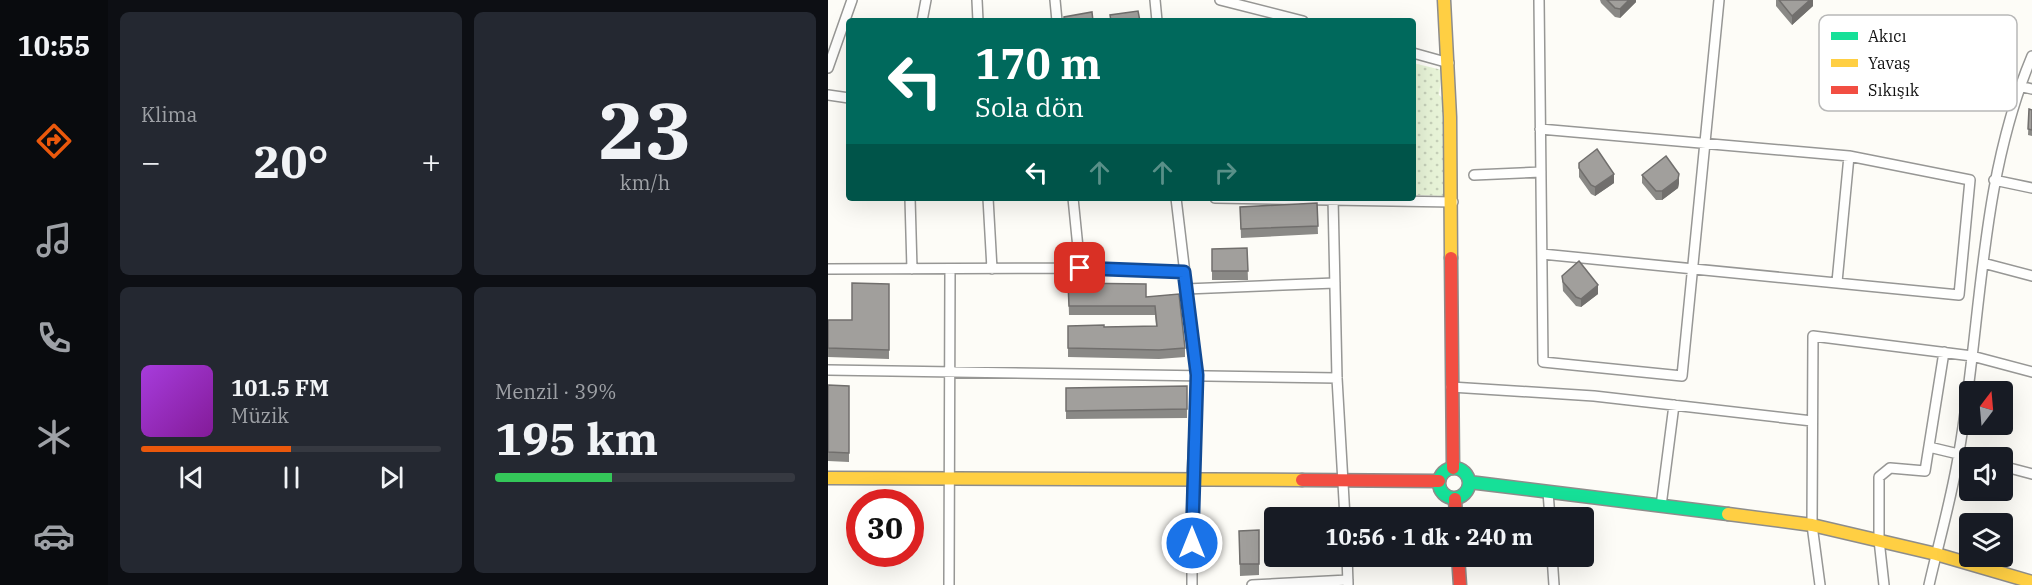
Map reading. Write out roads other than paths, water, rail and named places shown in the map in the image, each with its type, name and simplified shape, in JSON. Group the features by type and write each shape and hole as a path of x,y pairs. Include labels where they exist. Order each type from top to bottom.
{"street":[{"path":"828,68 852,0"},
{"path":"923,18 926,0"},
{"path":"977,0 978,18"},
{"path":"1055,0 1057,18"},
{"path":"1155,0 1157,18"},
{"path":"1220,0 1291,18"},
{"path":"1444,0 1449,63 1453,202 1450,387 1453,468"},
{"path":"1539,0 1543,362 1682,376 1719,0"},
{"path":"1416,53 1449,63"},
{"path":"2017,94 2032,56"},
{"path":"2019,86 2032,89"},
{"path":"828,95 846,98"},
{"path":"1960,447 1994,180 2012,111"},
{"path":"1540,129 1849,156 1970,180 1959,295 1693,267 1542,254"},
{"path":"1837,282 1849,156"},
{"path":"1474,175 1541,172"},
{"path":"1994,180 2032,188"},
{"path":"910,201 912,269"},
{"path":"988,201 992,269"},
{"path":"1073,201 1080,268"},
{"path":"1176,201 1197,375 1192,479 1192,585"},
{"path":"1333,201 1337,378 1344,507"},
{"path":"1413,201 1453,202"},
{"path":"1983,263 2032,276"},
{"path":"828,269 1080,268 1184,272"},
{"path":"949,585 950,269"},
{"path":"1186,289 1335,283"},
{"path":"1820,585 1812,525 1813,336 1972,356 2032,372"},
{"path":"1884,585 1879,540 1881,474 1890,468 1925,471 1944,352"},
{"path":"828,370 1337,378"},
{"path":"1450,387 1594,396 1812,421"},
{"path":"1661,506 1674,405"},
{"path":"1929,447 1959,453 1929,585"},
{"path":"1453,468 1462,470 1469,482 1467,491 1455,499 1443,494 1439,481 1443,472 1453,468"},
{"path":"2013,469 2032,474"},
{"path":"828,478 1439,481"},
{"path":"1469,482 1812,525 1936,554 2032,582"},
{"path":"1548,492 1549,507"},
{"path":"1455,499 1455,507"},
{"path":"1252,585 1348,583 1347,567"},
{"path":"1459,567 1460,585"},
{"path":"1553,567 1554,585"}]}
